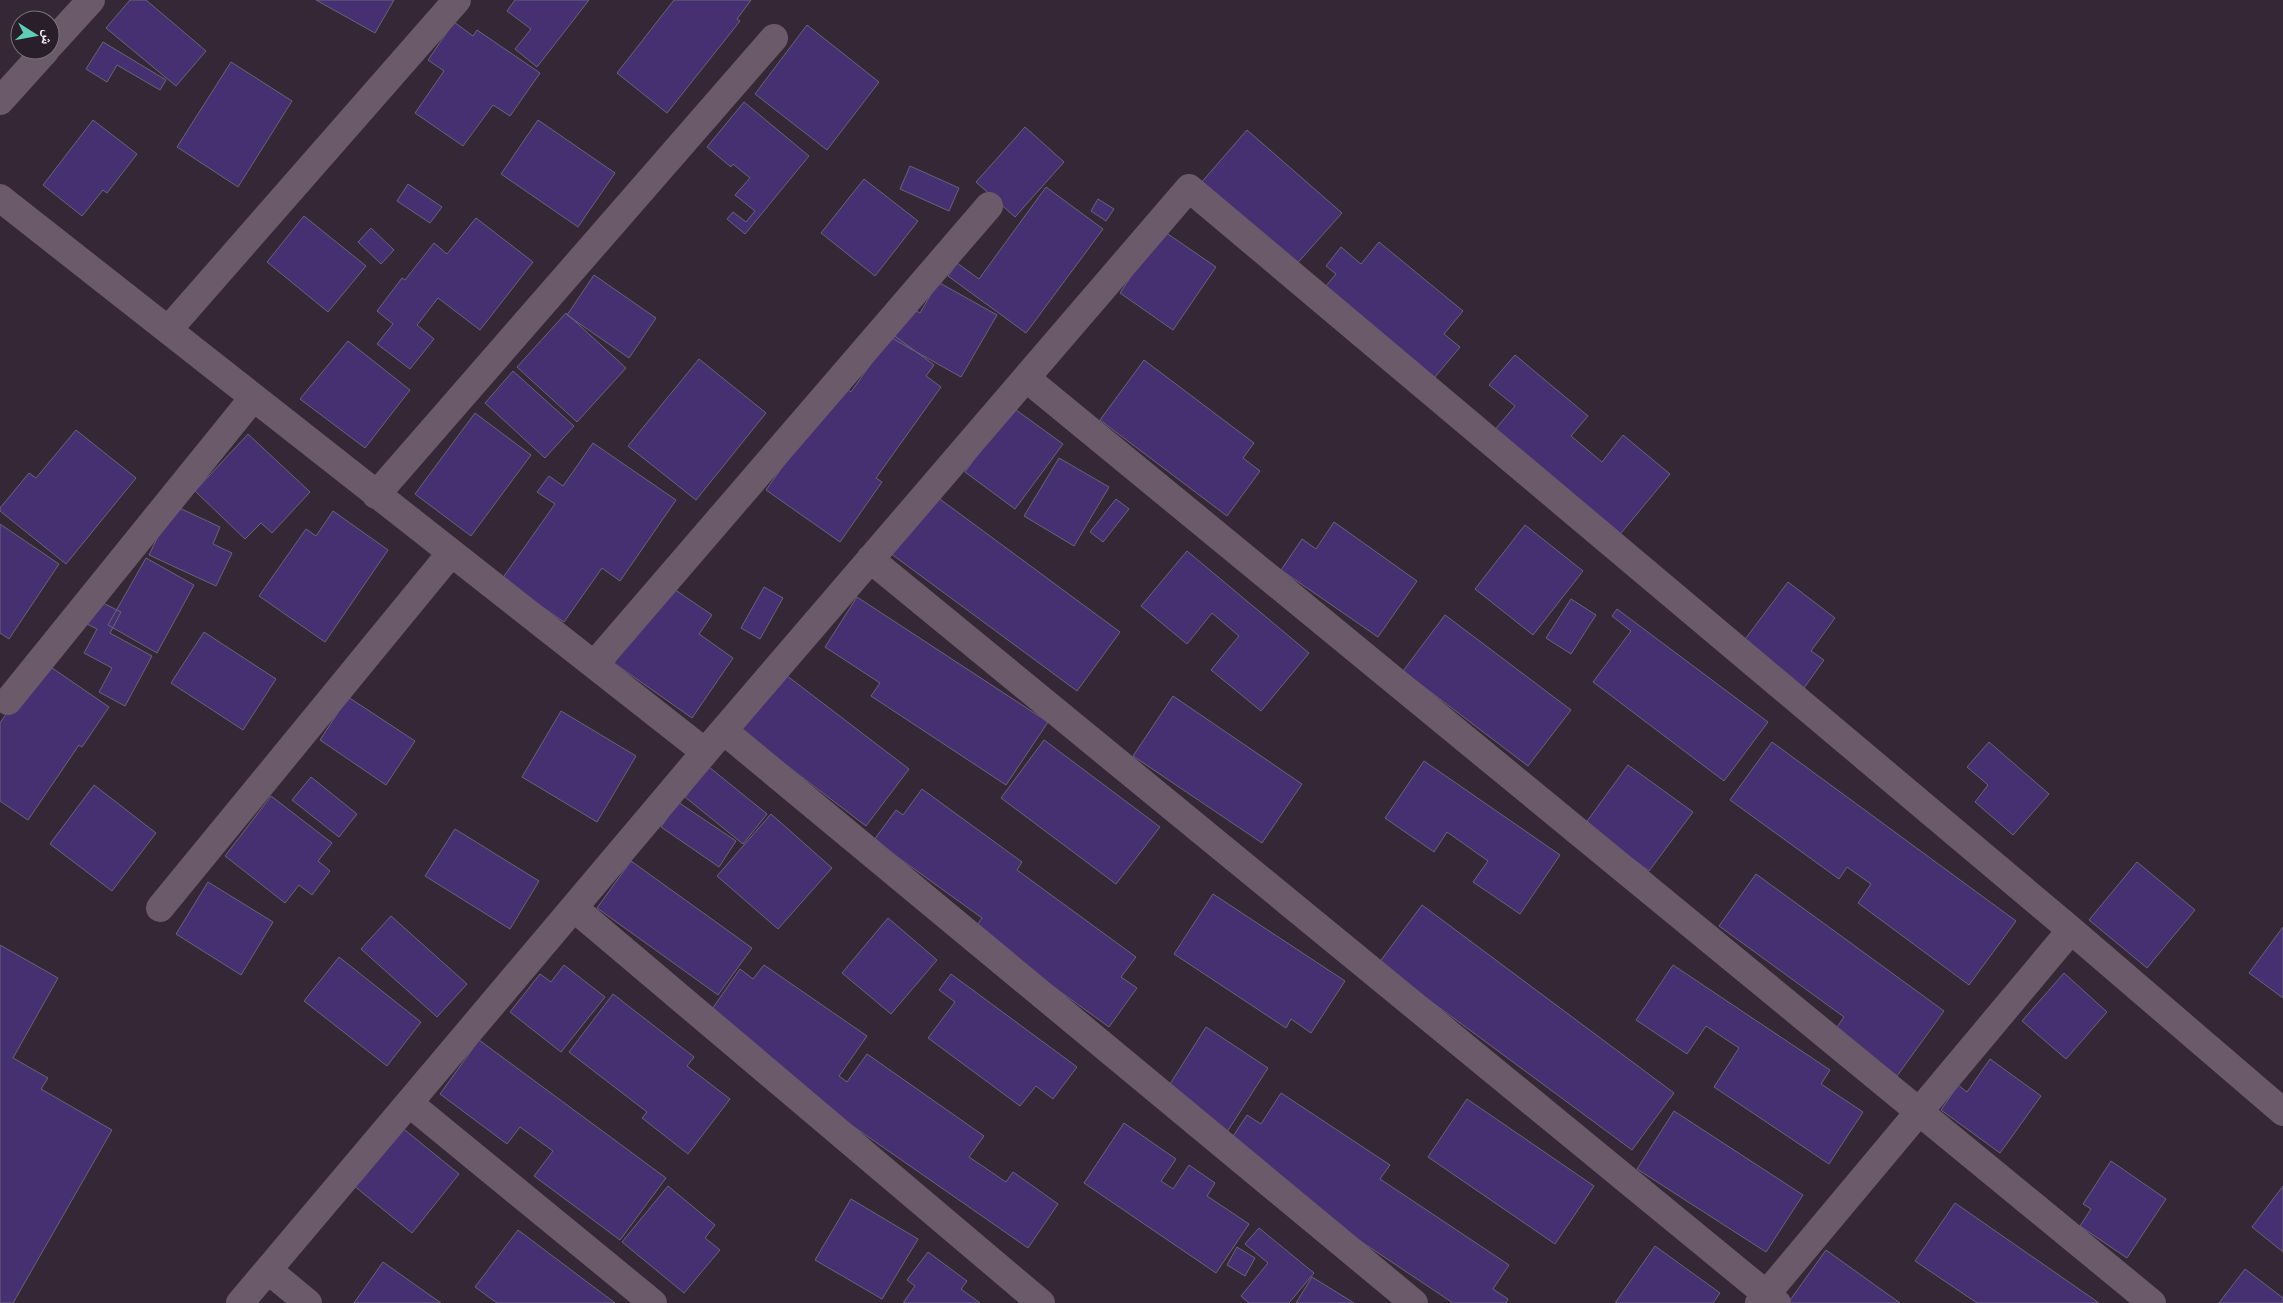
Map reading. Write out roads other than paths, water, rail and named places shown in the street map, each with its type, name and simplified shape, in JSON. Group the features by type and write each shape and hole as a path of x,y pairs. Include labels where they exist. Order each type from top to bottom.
{"street":[{"path":"60,34 91,0"},
{"path":"168,330 457,0"},
{"path":"376,495 774,38"},
{"path":"0,101 37,60"},
{"path":"240,1303 705,752 1188,188 2071,930 2283,1112"},
{"path":"0,198 705,752"},
{"path":"594,665 989,206"},
{"path":"1026,378 2152,1303"},
{"path":"8,700 253,398"},
{"path":"160,908 451,553"},
{"path":"870,559 1767,1300 1919,1112 2071,930"},
{"path":"724,731 1414,1303"},
{"path":"574,908 1041,1303"},
{"path":"409,1103 653,1303"},
{"path":"268,1270 308,1303"}]}
